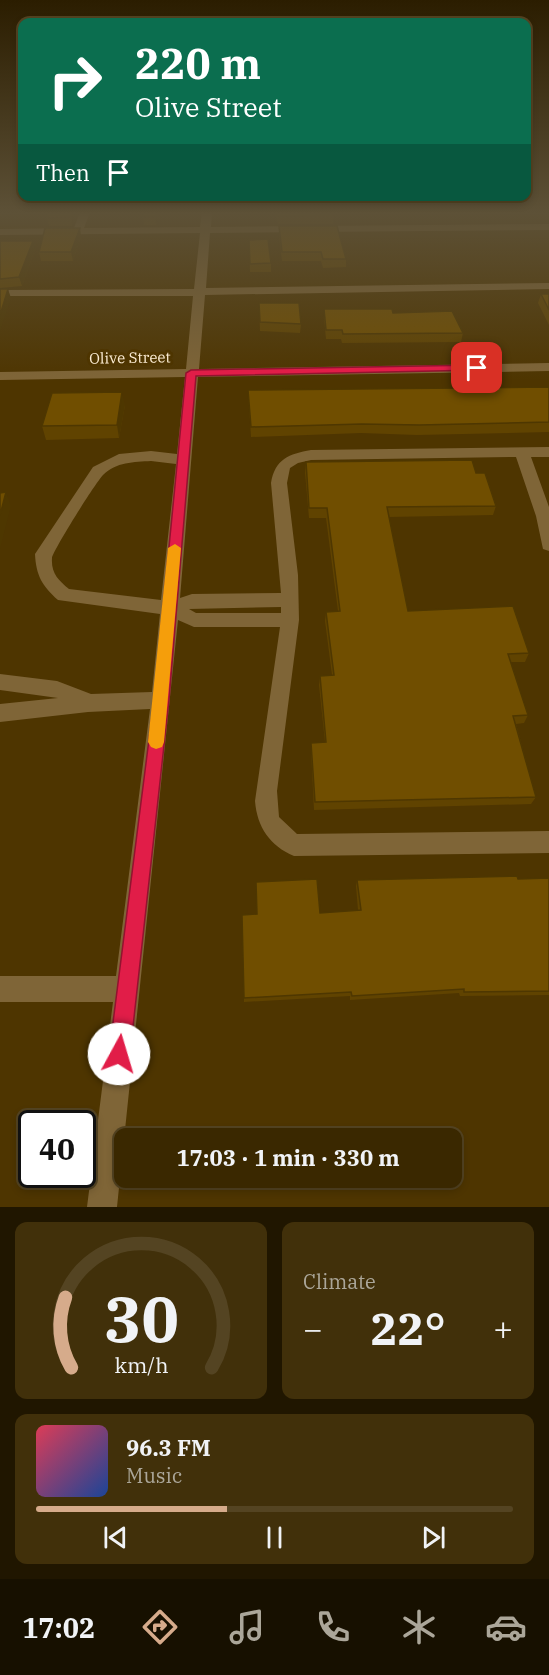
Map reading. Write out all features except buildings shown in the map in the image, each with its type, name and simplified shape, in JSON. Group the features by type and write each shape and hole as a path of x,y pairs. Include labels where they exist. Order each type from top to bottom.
{"street":[{"path":"102,1207 161,700 201,268"},
{"path":"0,293 549,286"},
{"name":"Olive Street","path":"0,376 549,367"},
{"path":"549,452 311,455 297,457 286,463 280,471 279,483 291,600 290,620 266,791 266,817 275,833 294,845 549,842"},
{"path":"522,453 544,516 549,545"},
{"path":"182,460 151,456 119,459 98,471 43,554 44,571 51,584 64,595 170,608 194,620 290,620"},
{"path":"170,608 192,601 291,600"},
{"path":"0,682 59,689 77,695 88,704"},
{"path":"0,713 88,704 161,700"},
{"path":"0,989 127,989"}],"slow traffic":[{"path":"156,742 175,548"}],"route":[{"path":"119,1054 161,700 191,373 477,368"}]}
